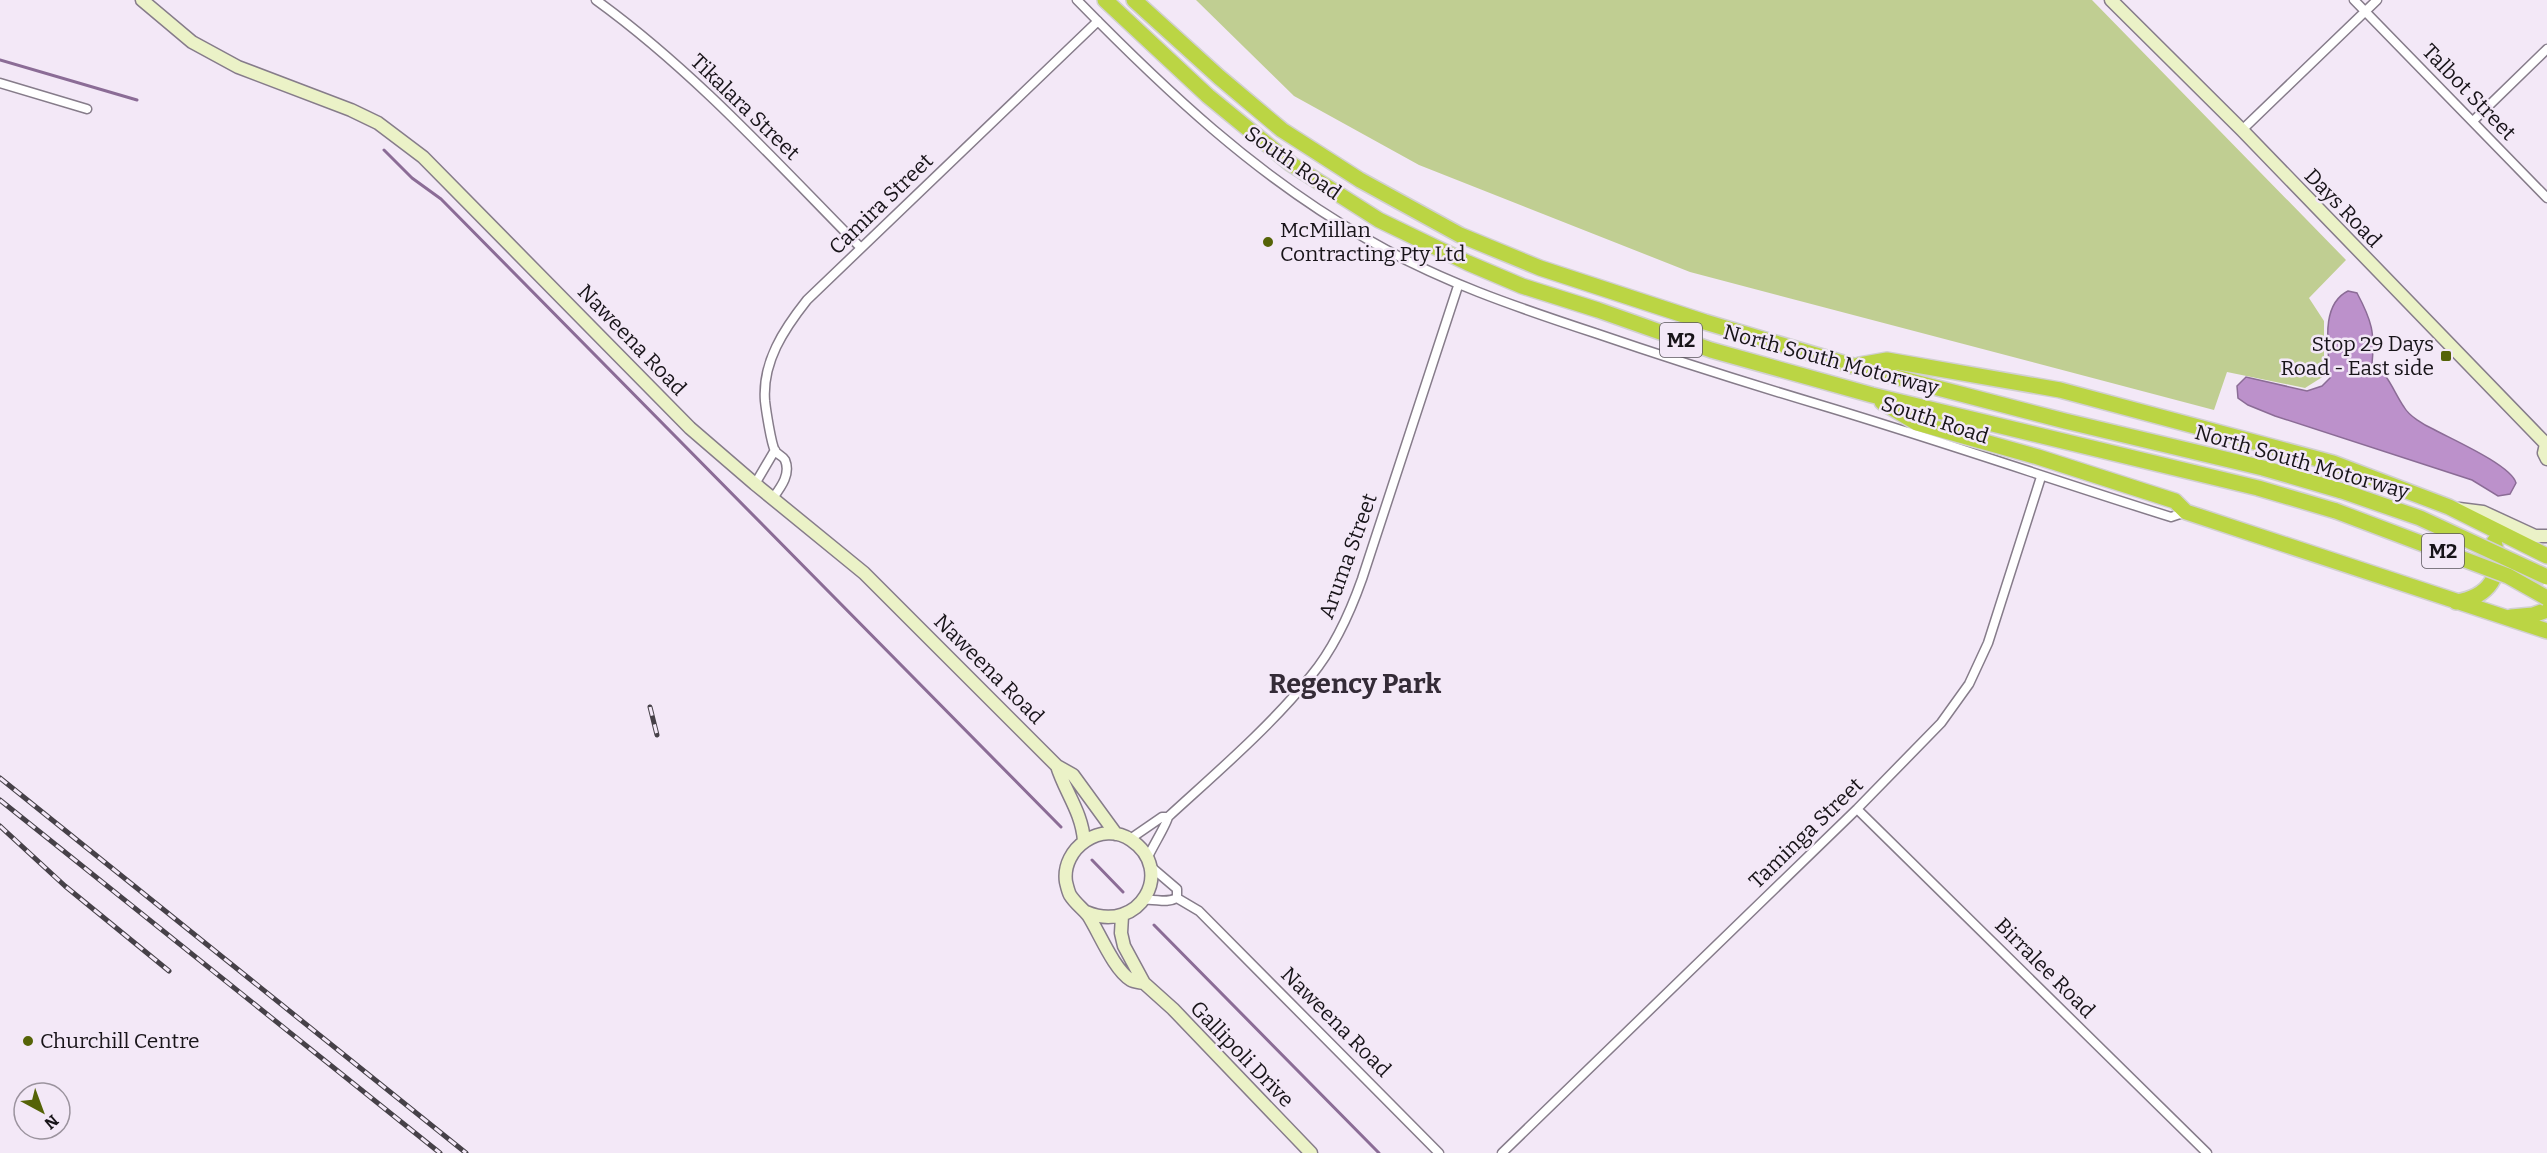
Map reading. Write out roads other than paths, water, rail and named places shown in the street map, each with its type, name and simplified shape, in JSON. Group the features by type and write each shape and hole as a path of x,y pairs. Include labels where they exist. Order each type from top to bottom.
{"highway":[{"name":"North South Motorway","path":"1105,0 1208,96 1291,164 1379,220 1522,286 1598,310 1711,351 1872,395 2258,488 2336,511 2508,576 2547,598"},
{"name":"North South Motorway","path":"1134,0 1219,77 1282,129 1360,180 1460,235 1551,271 1705,322 1853,366 2065,421 2263,468 2342,491 2420,518 2547,577"},
{"path":"1853,366 1887,360 2060,390 2314,458 2449,507 2547,556"},
{"path":"1872,395 1917,423 2038,457 2175,501 2186,512"},
{"name":"South Road","path":"2186,512 2547,631"},
{"path":"2456,602 2470,600 2482,594 2492,583 2497,570 2498,555 2494,541 2484,526"},
{"path":"2456,602 2508,617 2524,617 2547,610"}],"street":[{"name":"Naweena Road","path":"142,0 192,42 238,68 351,110 378,123 400,138 448,180 690,428 864,573 1057,766 1073,775 1116,834"},
{"name":"Tikalara Street","path":"596,0 659,49 711,96 861,248"},
{"name":"South Road","path":"1077,0 1186,106 1239,153 1366,239 1458,286 1719,374 1845,412 2171,518 2186,512"},
{"name":"Days Road","path":"2111,0 2242,130 2546,445 2544,453 2547,459"},
{"name":"Talbot Street","path":"2354,0 2547,198"},
{"path":"2242,130 2377,0"},
{"name":"Camira Street","path":"773,498 784,482 787,467 784,458 775,450 765,400 772,354 786,326 807,300 1098,21"},
{"path":"2473,121 2547,49"},
{"path":"0,83 87,109"},
{"name":"Aruma Street","path":"1130,839 1162,817 1168,817 1280,711 1312,675 1336,638 1353,605 1458,286"},
{"path":"755,484 775,450"},
{"name":"Taminga Street","path":"1502,1153 1857,809 1941,723 1969,684 1988,643 2041,477"},
{"path":"2449,507 2483,512 2535,536 2547,536"},
{"name":"Naweena Road","path":"1057,766 1063,785 1072,797 1080,817 1084,841"},
{"name":"Birralee Road","path":"1857,809 2207,1153"},
{"name":"Aruma Street","path":"1148,862 1154,841 1168,823 1168,817"},
{"path":"1102,834 1116,834 1130,839 1140,848 1148,862 1150,883 1138,907 1122,916 1097,917 1076,904 1069,893 1066,868 1071,856 1084,841 1102,834"},
{"name":"Naweena Road","path":"1148,862 1177,889 1177,898 1199,911 1439,1153"},
{"path":"1143,900 1150,898 1168,902 1177,898"},
{"name":"Gallipoli Drive","path":"1086,912 1115,962 1131,980 1144,983"},
{"name":"Gallipoli Drive","path":"1122,916 1121,933 1124,946 1144,983 1173,1009 1311,1153"}],"waterway":[{"path":"0,60 137,100"},
{"path":"384,150 412,178 441,199 1061,827"},
{"path":"1092,860 1123,892"},
{"path":"1154,925 1379,1153"}],"railway":[{"path":"650,707 657,735"},
{"path":"0,778 466,1153"},
{"path":"0,800 440,1153"},
{"path":"0,826 65,886 169,971"}],"place":[{"name":"McMillan Contracting Pty Ltd","path":"1268,242"},
{"name":"Stop 29 Days Road - East side","path":"2446,356"},
{"name":"Churchill Centre","path":"28,1041"}],"district":[{"name":"Regency Park","path":"1355,684"}]}
